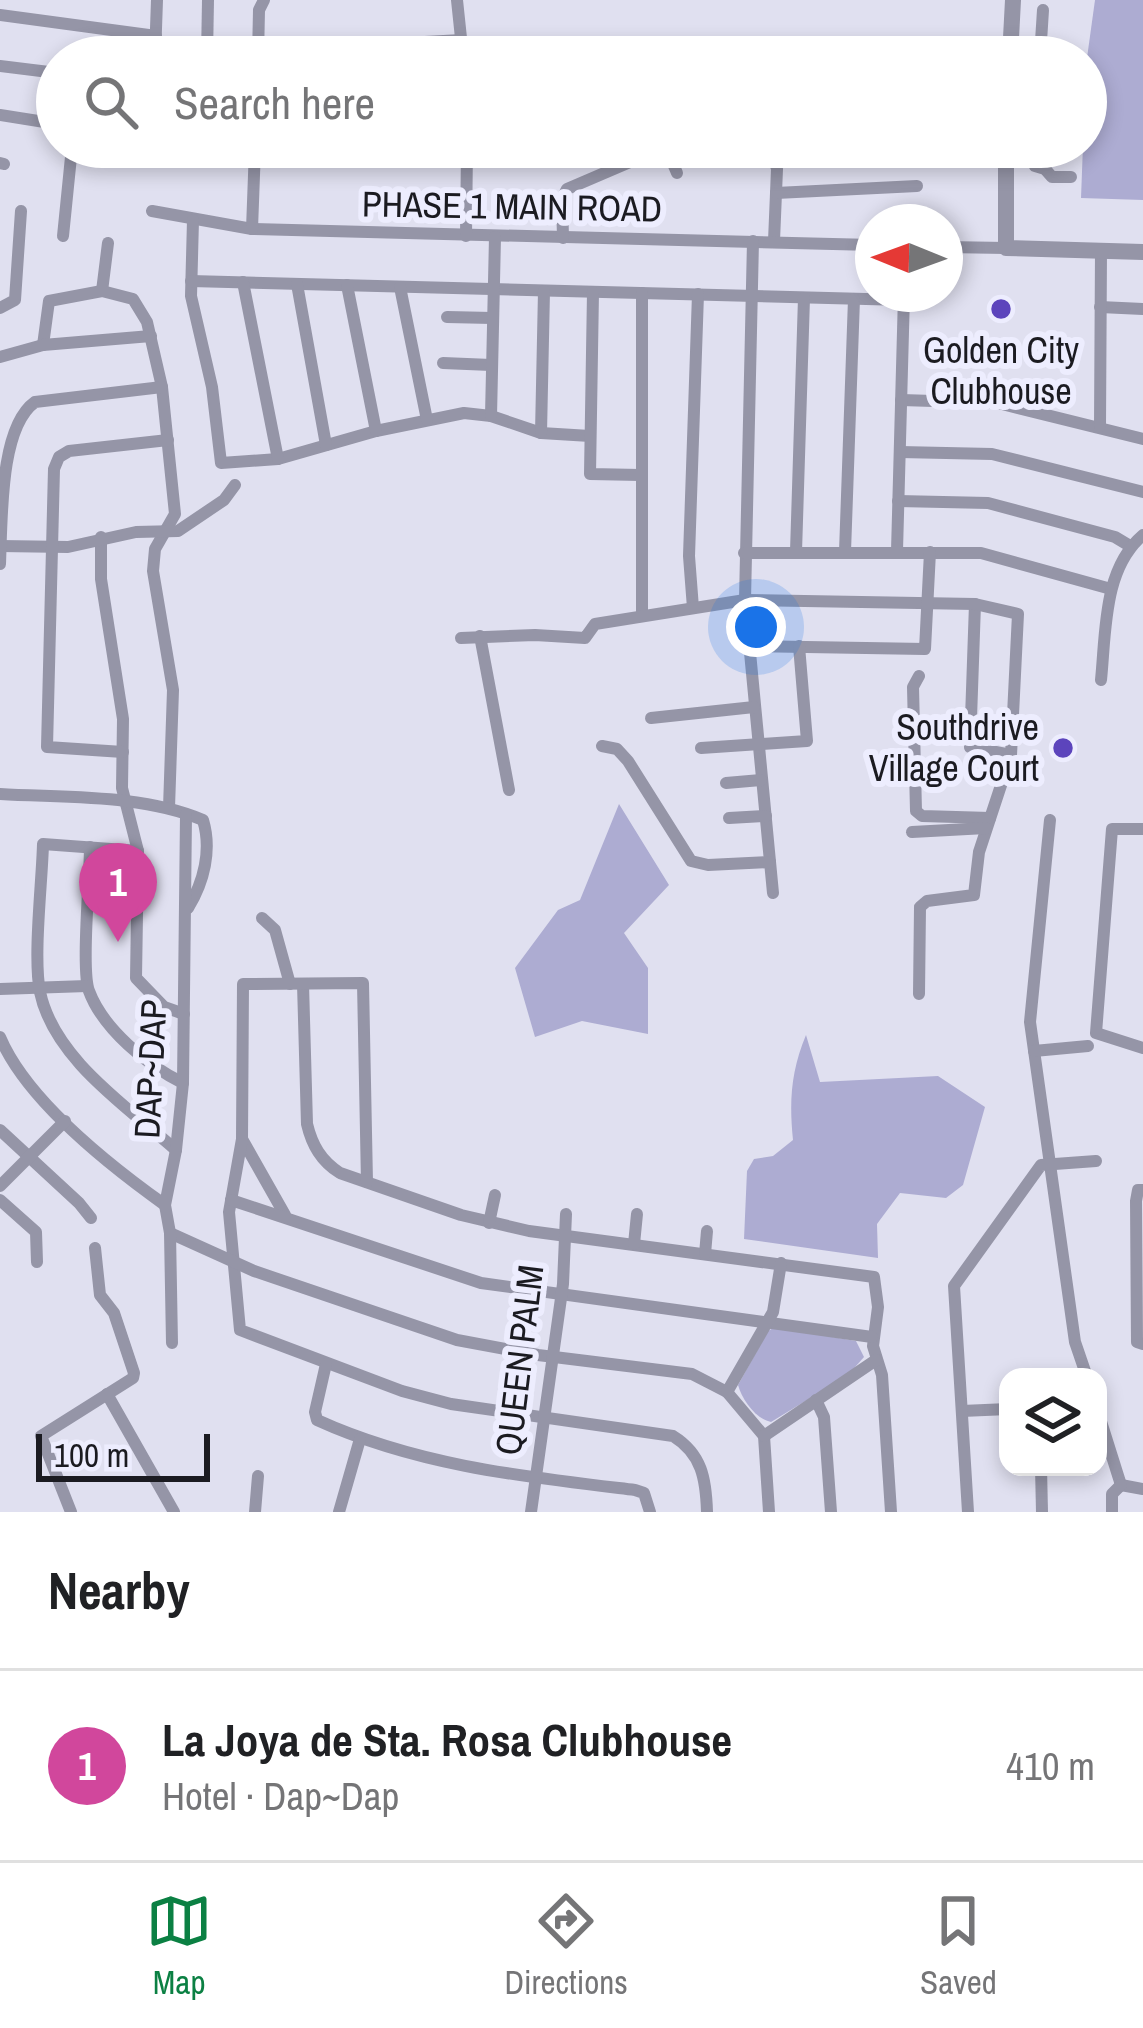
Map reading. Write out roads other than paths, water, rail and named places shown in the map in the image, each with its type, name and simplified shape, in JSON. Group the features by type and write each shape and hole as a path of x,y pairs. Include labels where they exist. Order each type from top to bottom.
{"street":[{"path":"0,15 156,36 157,0"},
{"path":"207,36 208,0"},
{"path":"259,36 264,0"},
{"path":"457,0 461,36"},
{"path":"1011,36 1013,0"},
{"path":"1041,36 1043,10"},
{"path":"0,66 36,71"},
{"path":"0,116 36,121"},
{"path":"63,236 70,168"},
{"path":"252,229 254,168"},
{"path":"466,236 467,168"},
{"path":"562,238 562,199 567,188 615,168"},
{"path":"675,168 677,172"},
{"path":"774,168 774,241"},
{"path":"1006,168 1006,248"},
{"path":"1042,168 1052,177 1071,177"},
{"path":"776,193 917,186"},
{"path":"0,308 15,300 21,211"},
{"name":"PHASE 1 MAIN ROAD","path":"152,211 252,229 855,244"},
{"path":"193,220 191,281 221,464 278,459 376,431 464,413 490,416 541,433 590,436"},
{"path":"490,416 495,237"},
{"path":"753,241 745,600 773,893"},
{"path":"102,291 108,243"},
{"path":"963,247 1143,252"},
{"path":"1100,426 1101,251"},
{"path":"191,281 854,299 845,552"},
{"path":"243,282 278,459"},
{"path":"297,284 326,445"},
{"path":"347,285 376,431"},
{"path":"400,286 427,420"},
{"path":"0,794 170,808 173,690 153,571 155,549 175,514 162,387 151,336 133,299 102,291 49,301 44,345"},
{"path":"541,433 544,291"},
{"path":"593,292 590,474 640,476"},
{"path":"642,293 642,616"},
{"path":"693,608 689,556 698,294"},
{"path":"796,552 804,298"},
{"path":"1100,307 1143,309"},
{"path":"897,551 904,312"},
{"path":"447,317 493,318"},
{"path":"0,357 44,345 151,336"},
{"path":"443,363 491,365"},
{"path":"0,564 1,440 21,409 35,402 162,387"},
{"path":"902,400 998,403 1143,440"},
{"path":"123,752 46,747 54,469 59,457 69,451 168,440"},
{"path":"900,452 992,454 1143,492"},
{"path":"0,546 52,548 101,537 166,532 191,524 224,500 235,484"},
{"path":"898,501 988,503 1115,537 1130,546"},
{"path":"1101,680 1111,589 1130,546 1143,535"},
{"path":"101,537 110,695 123,719 124,802 137,851 136,978 164,1007 184,1014"},
{"path":"749,646 925,649 930,552"},
{"path":"744,553 981,553 1111,589"},
{"path":"461,638 585,638 595,624 745,600 975,604 1018,614 1011,755 988,823 974,895 927,901 920,907 919,994"},
{"path":"975,604 970,747 1011,755"},
{"path":"480,636 509,790"},
{"path":"701,748 807,741 800,646"},
{"path":"919,676 913,687 916,811 922,816 988,823"},
{"path":"651,718 754,707"},
{"path":"602,746 617,749 628,761 692,862 770,862"},
{"path":"726,783 761,780"},
{"name":"DAP~DAP","path":"170,808 203,820 207,831 202,885 188,908 183,1083 165,1204 172,1342"},
{"path":"729,818 766,816"},
{"path":"1050,820 1030,1022 1075,1342 1084,1368"},
{"path":"912,832 988,823"},
{"path":"1143,829 1112,829 1096,1033 1143,1048"},
{"path":"137,851 43,844 38,988 47,1016 74,1056 176,1150"},
{"path":"90,848 87,986 98,1008 135,1049 162,1073 183,1083"},
{"path":"262,918 275,930 296,984 307,1124 311,1141 327,1165 489,1223 874,1277 878,1307 872,1336 882,1376 891,1512"},
{"path":"367,1182 363,983 243,984 242,1138 230,1200 231,1262 240,1330 326,1364 451,1404 673,1436 703,1469 707,1512"},
{"path":"0,989 87,986"},
{"path":"0,1037 18,1071 65,1121 131,1181 165,1204"},
{"path":"1034,1051 1088,1046"},
{"path":"0,1186 65,1121"},
{"path":"0,1130 91,1218"},
{"path":"242,1138 286,1216"},
{"path":"968,1512 954,1286 1034,1173 1050,1161 1096,1162"},
{"path":"1143,1190 1138,1190 1136,1202 1137,1342 1143,1344"},
{"path":"489,1223 495,1195"},
{"path":"0,1200 36,1232 37,1262"},
{"path":"230,1200 481,1283 872,1336"},
{"name":"QUEEN PALM","path":"531,1512 561,1295 566,1214"},
{"path":"634,1244 637,1214"},
{"path":"705,1254 707,1232"},
{"path":"170,1233 231,1262 457,1340 692,1374 727,1392 764,1436 769,1512"},
{"path":"71,1512 41,1436 134,1373 119,1324 100,1295 95,1248"},
{"path":"727,1392 775,1306 781,1263"},
{"path":"764,1436 876,1360"},
{"path":"326,1364 317,1420 360,1439 440,1462 635,1490 644,1493 650,1512"},
{"path":"107,1394 174,1512"},
{"path":"816,1400 824,1417 831,1512"},
{"path":"962,1411 999,1409"},
{"path":"339,1512 360,1439"},
{"path":"1107,1441 1121,1486"},
{"path":"255,1512 258,1476"},
{"path":"1041,1476 1042,1512"},
{"path":"1112,1512 1112,1494 1121,1486 1143,1489"}],"place":[{"name":"Golden City Clubhouse","path":"1001,309"},
{"name":"Southdrive Village Court","path":"1063,748"},
{"name":"La Joya de Sta. Rosa Clubhouse","path":"118,942"}]}
